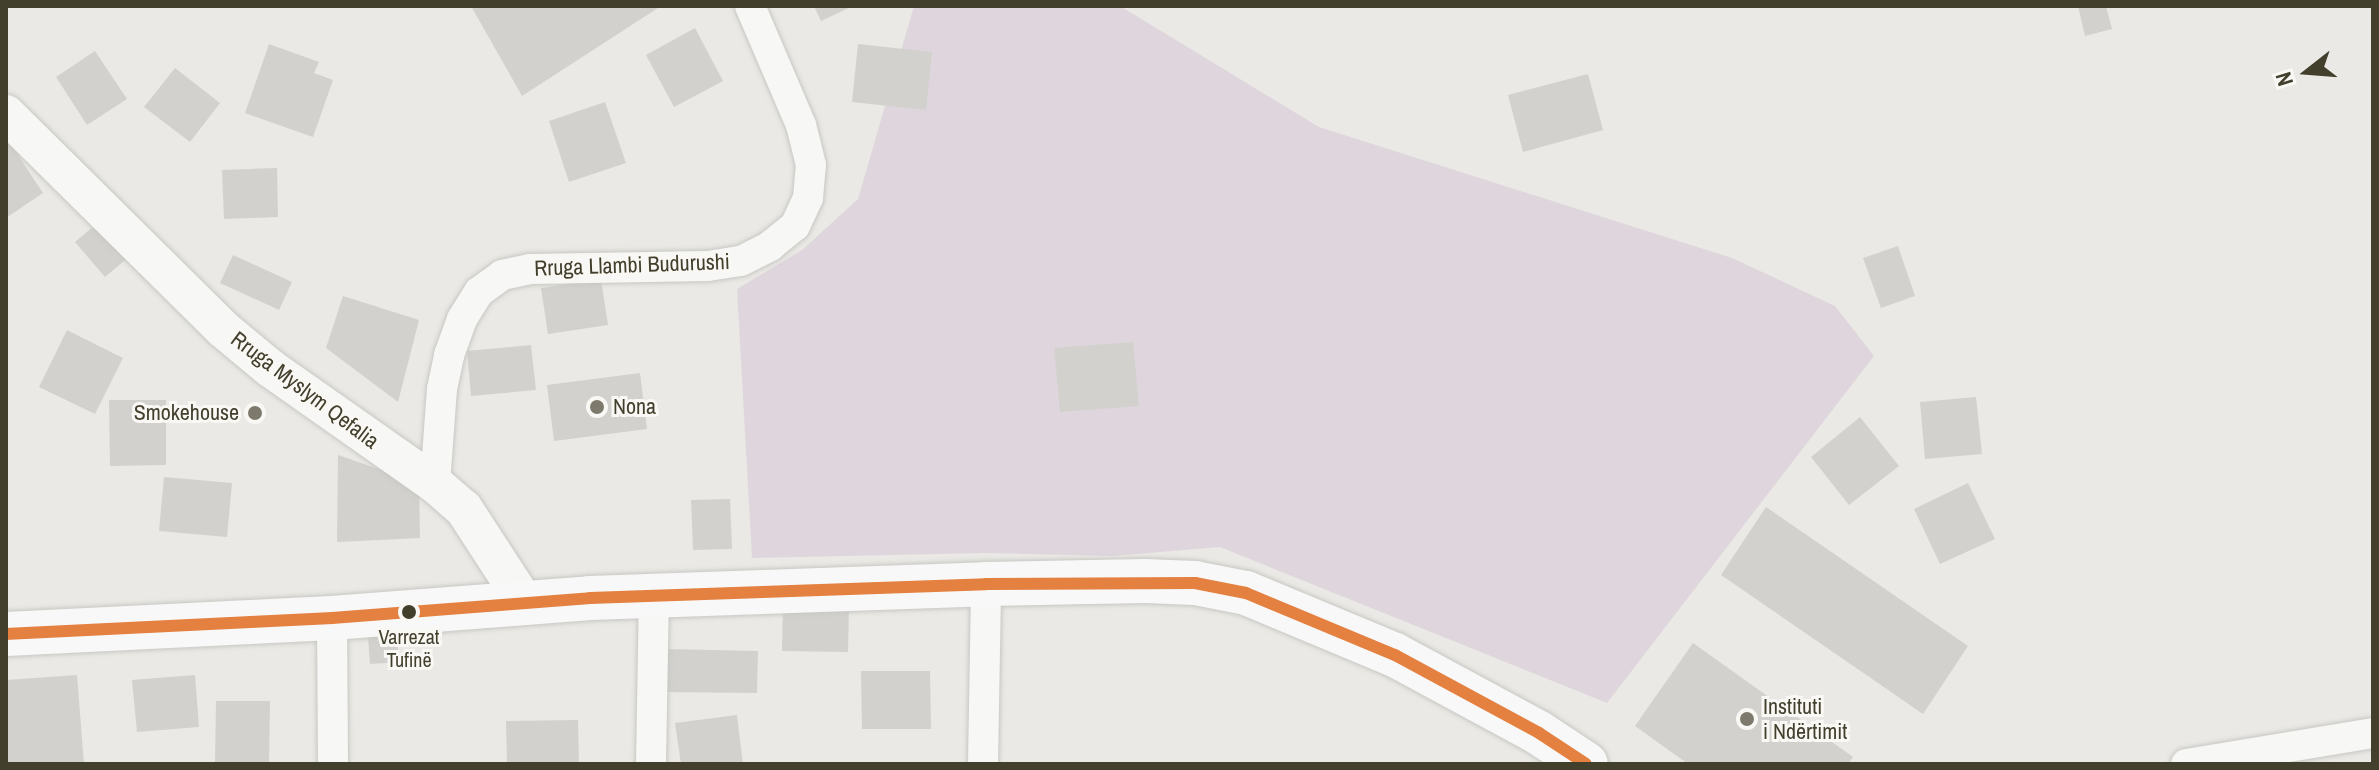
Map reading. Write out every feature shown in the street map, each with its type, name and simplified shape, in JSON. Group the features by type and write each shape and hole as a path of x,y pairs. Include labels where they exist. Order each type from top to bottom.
{"main road":[{"path":"6,634 332,618 654,595 986,584 1195,583 1246,593 1395,655 1539,733 1586,764"}],"street":[{"name":"Rruga Llambi Budurushi","path":"435,484 442,389 449,355 462,319 479,292 502,275 530,269 708,266 741,261 770,246 795,226 808,198 811,165 801,125 750,6"},
{"name":"Rruga Myslym Qefalia","path":"6,114 223,329 270,368 435,484 464,509 525,603"},
{"path":"983,764 986,584"},
{"path":"651,764 654,595"},
{"path":"332,618 333,764"},
{"path":"2186,764 2373,733"}],"shaded area":[{"path":"914,6 1120,6 1319,127 1732,258 1835,306 1874,356 1607,703 1220,547 1113,556 984,553 752,558 737,289 802,250 858,199"}],"building":[{"path":"471,6 661,6 522,96"},
{"path":"814,6 853,6 821,21"},
{"path":"2078,6 2106,6 2112,29 2085,36"},
{"path":"695,28 723,81 674,107 646,55"},
{"path":"269,44 319,62 314,73 333,80 313,137 245,113"},
{"path":"858,44 932,52 926,110 852,102"},
{"path":"95,51 127,99 87,125 56,77"},
{"path":"175,68 220,103 190,142 144,107"},
{"path":"1588,74 1603,130 1523,152 1508,95"},
{"path":"605,102 626,163 569,182 549,121"},
{"path":"6,137 43,193 6,218"},
{"path":"277,168 278,217 224,219 222,170"},
{"path":"100,221 130,256 105,277 75,242"},
{"path":"1898,246 1915,296 1881,308 1863,258"},
{"path":"233,255 292,282 279,310 220,283"},
{"path":"601,279 608,325 548,334 541,288"},
{"path":"343,296 419,320 398,402 326,348"},
{"path":"67,330 123,358 95,414 39,387"},
{"path":"1133,342 1139,406 1060,412 1054,348"},
{"path":"531,345 536,390 471,396 467,351"},
{"name":"Nona","path":"640,373 647,429 554,441 547,385"},
{"path":"1976,397 1982,454 1925,459 1920,402"},
{"path":"109,400 166,400 166,465 110,466"},
{"path":"1860,417 1899,466 1849,505 1811,457"},
{"path":"338,455 419,483 420,538 337,542"},
{"path":"164,477 232,483 227,537 159,531"},
{"path":"1968,483 1995,539 1940,564 1914,509"},
{"path":"730,499 732,549 693,550 691,500"},
{"path":"1766,507 1968,646 1923,714 1721,575"},
{"path":"783,605 849,606 848,652 782,651"},
{"path":"397,635 399,662 370,664 368,637"},
{"path":"1693,643 1853,757 1848,764 1688,764 1635,726"},
{"path":"665,649 758,651 757,693 664,692"},
{"path":"861,671 930,671 931,729 862,729"},
{"path":"77,675 84,764 6,764 6,680"},
{"path":"195,675 199,727 137,732 132,680"},
{"path":"216,701 270,701 269,764 215,764"},
{"path":"737,715 743,764 681,764 675,723"},
{"path":"578,720 579,764 507,764 506,721"}],"transit line":[{"path":"6,634 332,618 590,598 986,584 1195,583 1246,593 1395,655 1539,733 1586,764"}],"place":[{"name":"Nona","path":"597,407"},
{"name":"Smokehouse","path":"255,413"},
{"name":"Varrezat Tufinë","path":"409,612"},
{"name":"Instituti i Ndërtimit","path":"1747,719"}]}
